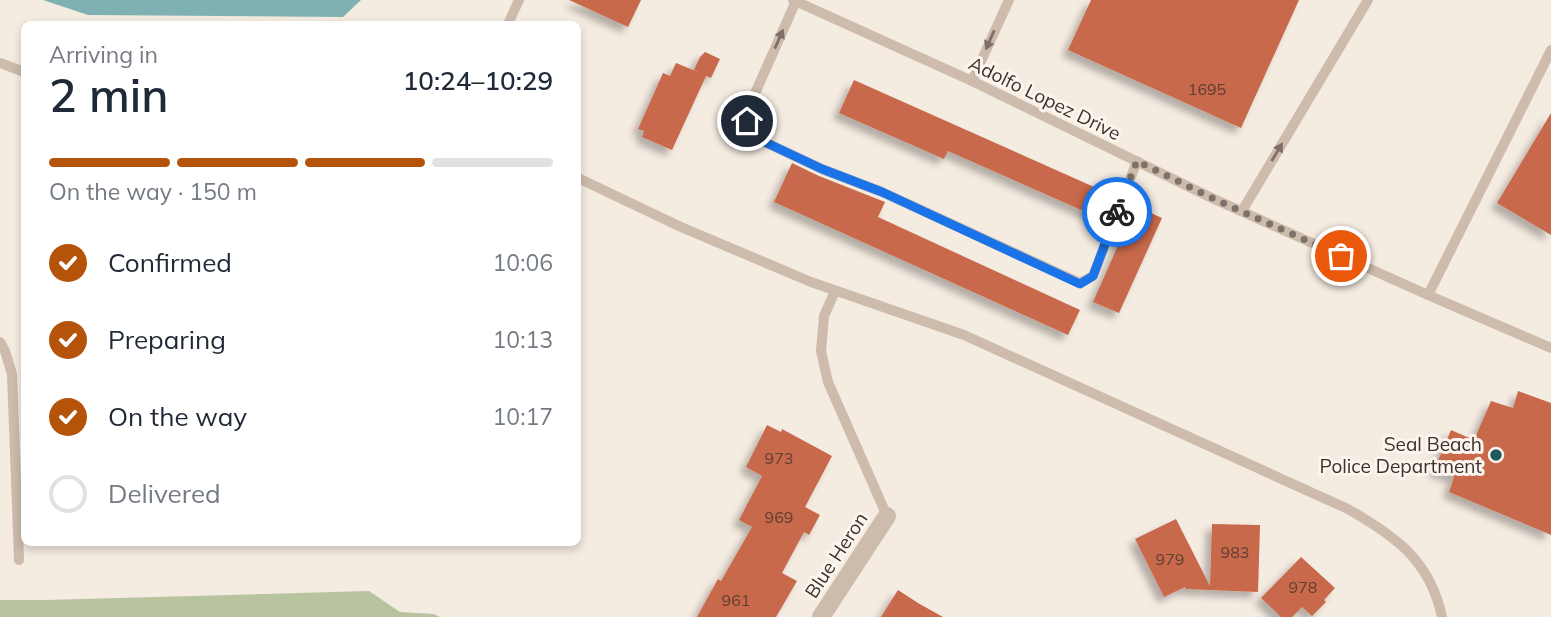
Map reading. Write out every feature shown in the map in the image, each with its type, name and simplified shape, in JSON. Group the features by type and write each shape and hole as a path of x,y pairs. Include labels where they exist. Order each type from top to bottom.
{"street":[{"name":"Blue Heron","path":"821,617 887,516"}],"lane":[{"path":"509,21 519,0"},
{"path":"972,81 1009,0"},
{"path":"1242,211 1368,0"},
{"path":"794,1 751,100 747,121 756,138 822,169 882,192 1080,284 1093,276 1137,161"},
{"name":"Adolfo Lopez Drive","path":"794,1 972,81 1242,211 1551,348"},
{"path":"1428,295 1551,50"},
{"path":"0,63 21,71"},
{"path":"581,179 681,227 811,282 964,335 1348,509 1382,528 1403,545 1430,582 1442,617"},
{"path":"835,291 824,316 821,351 828,382 887,516"},
{"path":"0,342 12,374 19,560"}],"green space":[{"path":"369,591 400,612 434,614 440,617 0,617 0,600"}],"water":[{"path":"43,0 361,0 343,17 88,15"}],"building":[{"path":"569,0 641,0 628,27"},
{"path":"1091,0 1299,0 1241,128 1068,50"},
{"path":"705,52 720,59 711,78 706,76 672,150 642,137 644,131 638,129 663,73 670,76 676,63 703,74 694,70"},
{"path":"854,80 1112,195 1115,197 1106,221 948,151 944,159 839,113"},
{"path":"1551,113 1551,235 1497,203"},
{"path":"792,163 885,202 878,217 1080,310 1068,335 774,202"},
{"path":"1129,203 1162,218 1119,313 1093,302 1125,230 1120,227"},
{"name":"Seal Beach Police Department","path":"1518,391 1551,403 1551,535 1449,492 1454,477 1434,470 1451,430 1474,440 1491,401 1513,408"},
{"path":"767,425 781,432 782,429 832,456 805,507 820,515 809,535 804,532 782,573 797,581 776,617 697,617 752,527 739,520 762,476 746,467"},
{"path":"1176,519 1210,586 1212,524 1260,525 1258,592 1185,587 1164,597 1135,539"},
{"path":"1301,557 1335,588 1312,616 1302,607 1292,617 1281,617 1261,598"},
{"path":"898,590 918,603 943,617 881,617"}],"way so far":[{"path":"1117,212 1137,161 1341,256"}],"place":[{"name":"Seal Beach Police Department","path":"1496,455"}],"route":[{"path":"747,121 756,138 822,169 882,192 1080,284 1093,276 1117,212"}]}
